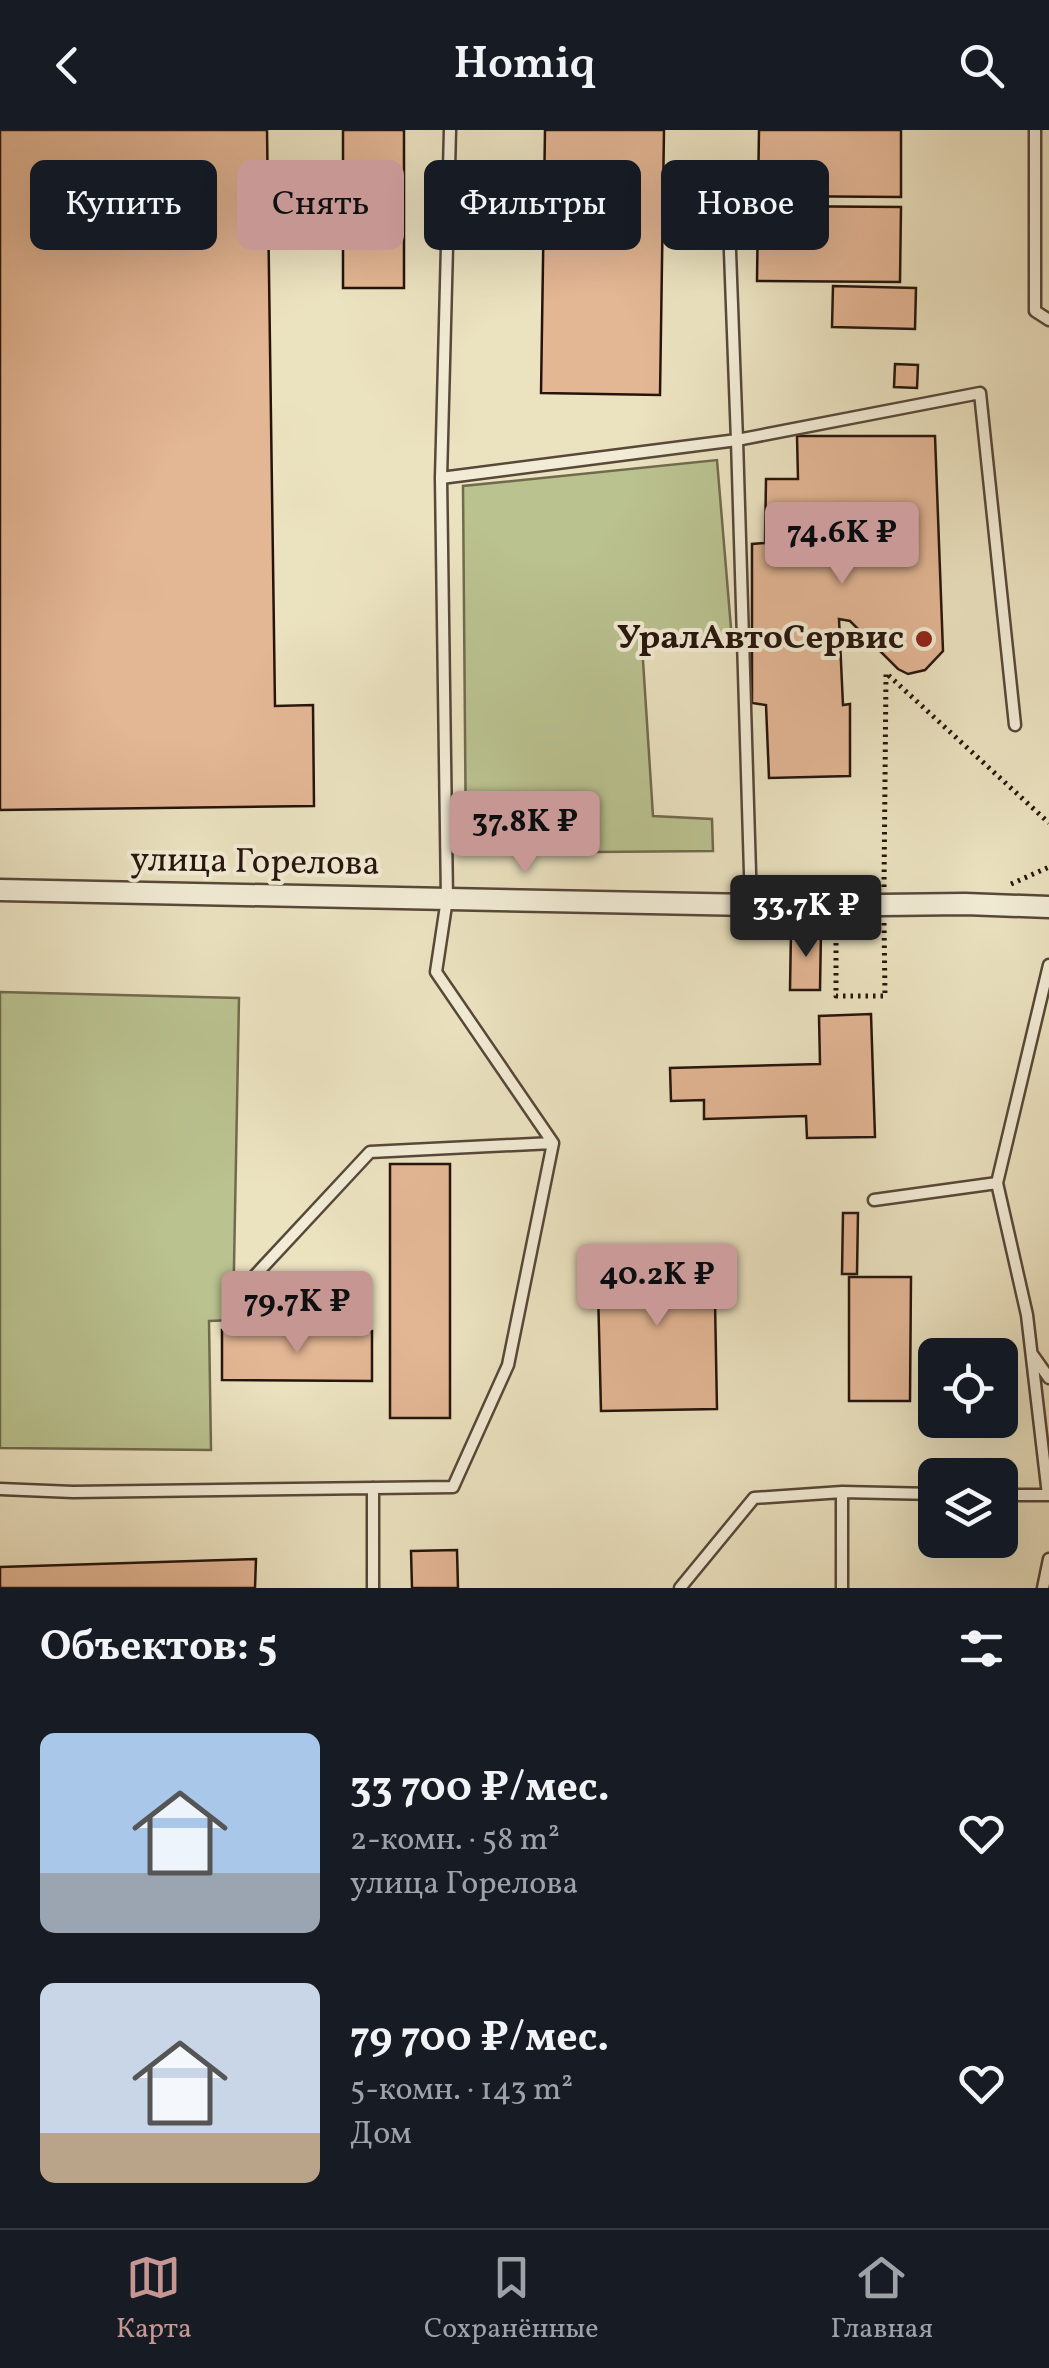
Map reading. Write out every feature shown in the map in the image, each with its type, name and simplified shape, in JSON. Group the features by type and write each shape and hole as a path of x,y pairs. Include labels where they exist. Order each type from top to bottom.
{"street":[{"name":"улица Горелова","path":"0,890 751,906 1049,906"}],"lane":[{"path":"0,1489 73,1492 453,1488 508,1365 553,1143 436,972 447,900 441,478 450,130"},
{"path":"1035,130 1035,311 1049,320"},
{"path":"729,250 751,906"},
{"path":"441,478 737,440 980,394 1015,725"},
{"path":"1018,1495 1048,1496 1028,1315 997,1182 1049,966"},
{"path":"248,1282 370,1152 553,1143"},
{"path":"874,1200 997,1182"},
{"path":"1032,1353 1049,1378"},
{"path":"373,1488 373,1588"},
{"path":"680,1588 754,1498 842,1492 918,1494"},
{"path":"842,1492 842,1588"},
{"path":"1043,1588 1049,1559"}],"path":[{"path":"836,996 885,996 886,673 1049,823"}],"green space":[{"path":"717,460 732,640 642,645 653,816 712,819 713,851 466,853 463,486"},
{"path":"0,992 239,998 233,1320 209,1321 211,1450 0,1448"}],"building":[{"path":"0,130 267,130 267,160 237,160 237,250 269,250 275,706 313,705 314,806 0,810"},
{"path":"343,130 404,130 404,160 343,160"},
{"path":"545,130 664,130 660,395 541,393 543,250 641,250 641,160 545,160"},
{"path":"759,130 901,130 901,197 829,196 829,160 759,160"},
{"path":"829,206 901,207 900,282 757,281 757,250 829,250"},
{"path":"343,250 404,250 404,288 343,288"},
{"path":"833,286 916,288 915,329 832,327"},
{"path":"895,364 918,365 917,388 894,387"},
{"path":"797,436 935,436 943,651 925,670 908,674 898,669 850,621 839,619 843,705 850,704 850,776 769,778 766,705 752,703 752,544 765,543 766,479 798,479"},
{"path":"791,929 821,929 820,990 790,990"},
{"path":"871,1014 875,1137 807,1138 806,1116 704,1119 704,1100 671,1101 670,1068 820,1064 819,1016"},
{"path":"390,1164 450,1164 450,1418 390,1418"},
{"path":"843,1213 858,1213 857,1274 842,1274"},
{"path":"714,1248 717,1409 601,1411 597,1250"},
{"path":"849,1277 911,1277 910,1401 849,1401"},
{"path":"222,1330 372,1331 372,1381 222,1380"},
{"path":"457,1550 458,1588 412,1588 411,1551"},
{"path":"256,1559 255,1588 0,1588 0,1567"}],"place":[{"name":"УралАвтоСервис","path":"924,639"}]}
